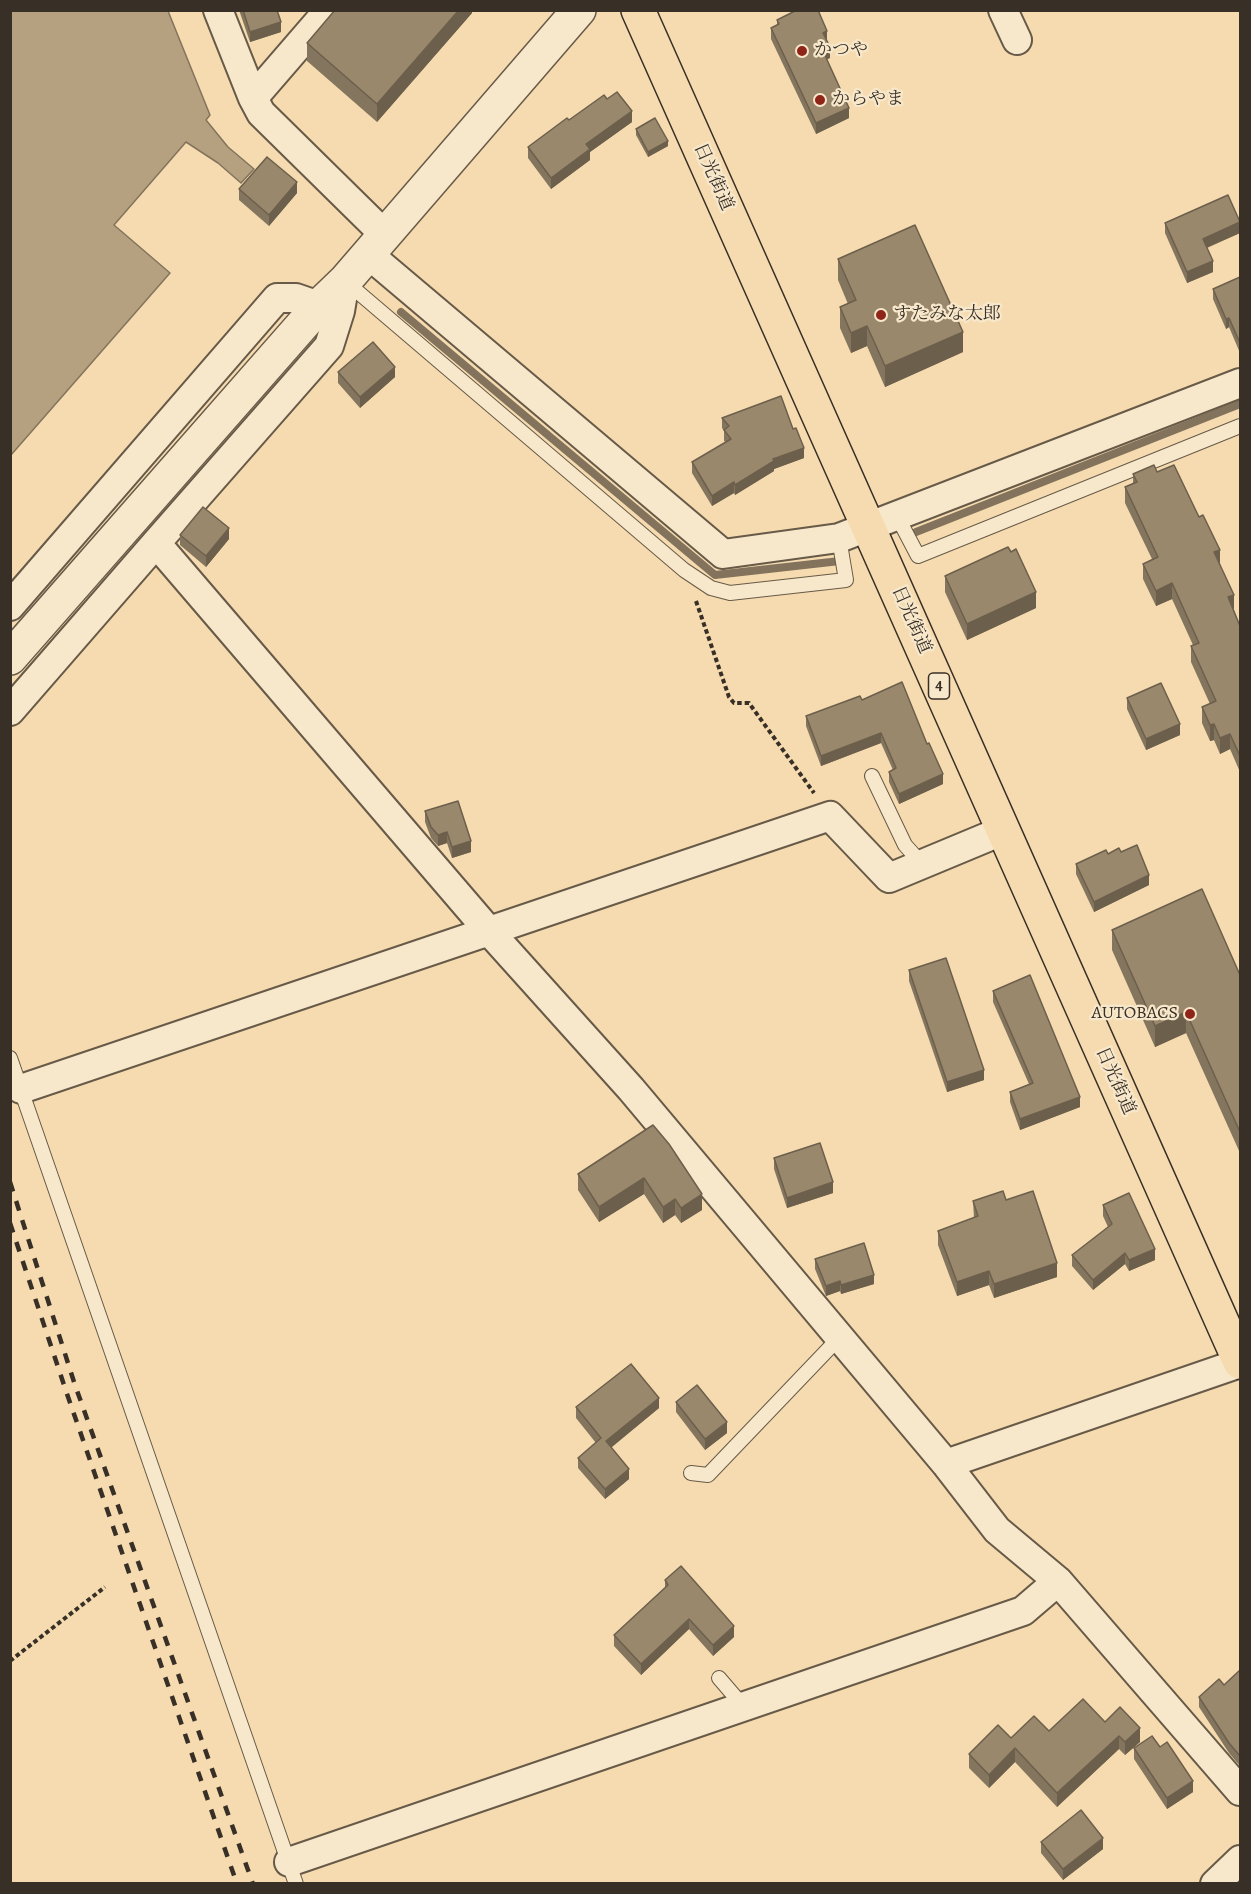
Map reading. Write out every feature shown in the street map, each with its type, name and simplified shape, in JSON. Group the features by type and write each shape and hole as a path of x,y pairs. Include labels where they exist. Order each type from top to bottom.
{"highway":[{"name":"日光街道","path":"638,10 883,521 1002,831 1240,1363"}],"street":[{"path":"218,10 261,113 377,244 723,554 839,538 1240,383"},
{"path":"253,98 329,10"},
{"path":"10,658 319,306 345,281 579,10"},
{"path":"1003,10 1017,40"},
{"path":"10,711 329,346 340,311 345,281"},
{"path":"10,606 277,298 296,297 319,306"},
{"path":"156,543 488,930 631,1089 946,1464 997,1530 1058,1581 1240,1791"},
{"path":"21,1089 830,816 889,878 1002,831"},
{"path":"946,1464 1240,1363"},
{"path":"292,1873 743,1706 1023,1611 1058,1581"},
{"path":"1215,1884 1240,1860"}],"lane":[{"path":"345,281 692,575 711,588 730,593 846,580 839,538"},
{"path":"883,521 918,556 1240,426"},
{"path":"872,776 905,845 922,864"},
{"path":"10,1058 292,1873"},
{"path":"690,1473 708,1475 839,1338"},
{"path":"719,1678 743,1706"}],"path":[{"path":"692,575 694,594 729,697 734,703 749,703 830,816"},
{"path":"10,1661 105,1587"}],"shaded area":[{"path":"11,10 168,11 210,115 206,120 228,147 254,169 241,183 218,163 186,142 114,225 170,273 11,455"}],"building":[{"path":"243,10 277,10 281,22 250,32"},
{"path":"335,10 459,10 377,104 307,43"},
{"path":"797,10 818,10 827,31 823,33 830,47 823,51 849,108 816,123 771,28 779,24 777,20"},
{"path":"617,92 632,111 586,144 590,149 551,178 528,147 567,118 569,120 604,95 607,99"},
{"path":"655,118 668,141 648,152 636,129"},
{"path":"267,157 297,182 269,215 239,189"},
{"path":"1228,195 1240,222 1203,239 1213,261 1187,272 1165,223"},
{"path":"915,225 963,332 885,366 867,326 851,333 840,307 856,300 838,259"},
{"path":"1240,277 1240,343 1213,289"},
{"path":"373,342 395,367 360,397 338,372"},
{"path":"781,396 793,429 796,428 804,448 773,459 774,461 735,485 734,482 712,496 692,462 731,439 724,430 729,426 722,418"},
{"path":"1154,465 1157,472 1174,465 1199,517 1203,515 1220,550 1214,552 1234,595 1228,597 1240,626 1240,756 1230,734 1220,738 1214,724 1210,725 1202,707 1216,701 1191,646 1199,643 1172,583 1156,591 1143,564 1158,557 1125,487 1137,482 1133,474"},
{"path":"203,507 229,528 206,556 180,535"},
{"path":"1008,547 1011,552 1016,549 1036,592 967,624 945,576"},
{"path":"902,682 927,744 929,743 943,774 899,794 889,772 896,768 881,733 821,756 806,716 860,696 862,700"},
{"path":"1161,683 1180,724 1146,739 1127,698"},
{"path":"458,801 471,841 452,847 447,832 438,835 431,827 425,811"},
{"path":"1137,845 1149,875 1094,902 1076,864 1106,850 1108,854 1119,848 1121,852"},
{"name":"AUTOBACS","path":"1202,889 1240,975 1240,1132 1186,1012 1155,1026 1112,930"},
{"path":"946,958 984,1070 947,1082 909,970"},
{"path":"1030,975 1080,1097 1020,1119 1010,1092 1033,1083 993,991"},
{"path":"653,1125 669,1144 702,1194 681,1208 675,1199 663,1207 644,1178 599,1207 578,1174"},
{"path":"820,1143 833,1182 787,1198 774,1158"},
{"path":"1003,1191 1006,1200 1033,1191 1057,1263 994,1284 989,1271 957,1282 938,1231 978,1216 973,1201"},
{"path":"1129,1193 1155,1249 1129,1260 1125,1253 1093,1280 1072,1255 1112,1224 1103,1205"},
{"path":"864,1243 874,1275 841,1285 840,1281 826,1286 815,1259"},
{"path":"631,1364 659,1398 606,1441 629,1469 605,1489 578,1458 601,1438 576,1407"},
{"path":"697,1385 727,1422 705,1439 676,1402"},
{"path":"681,1566 734,1626 713,1645 689,1619 641,1664 614,1635 668,1585 665,1580"},
{"path":"1240,1670 1240,1756 1199,1697 1219,1679 1224,1685"},
{"path":"1083,1699 1105,1722 1120,1707 1140,1728 1125,1742 1119,1736 1057,1793 1015,1748 989,1775 969,1754 998,1725 1011,1738 1034,1716 1049,1731"},
{"path":"1152,1736 1160,1747 1167,1742 1193,1781 1167,1798 1134,1748"},
{"path":"1081,1810 1103,1838 1063,1869 1041,1842"}],"waterway":[{"path":"401,312 715,575 840,561"},
{"path":"916,532 1240,404"}],"railway":[{"path":"10,1182 75,1385 253,1884"},
{"path":"10,1223 237,1884"}],"place":[{"name":"かつや","path":"802,51"},
{"name":"からやま","path":"820,100"},
{"name":"すたみな太郎","path":"881,315"},
{"name":"AUTOBACS","path":"1190,1014"}]}
